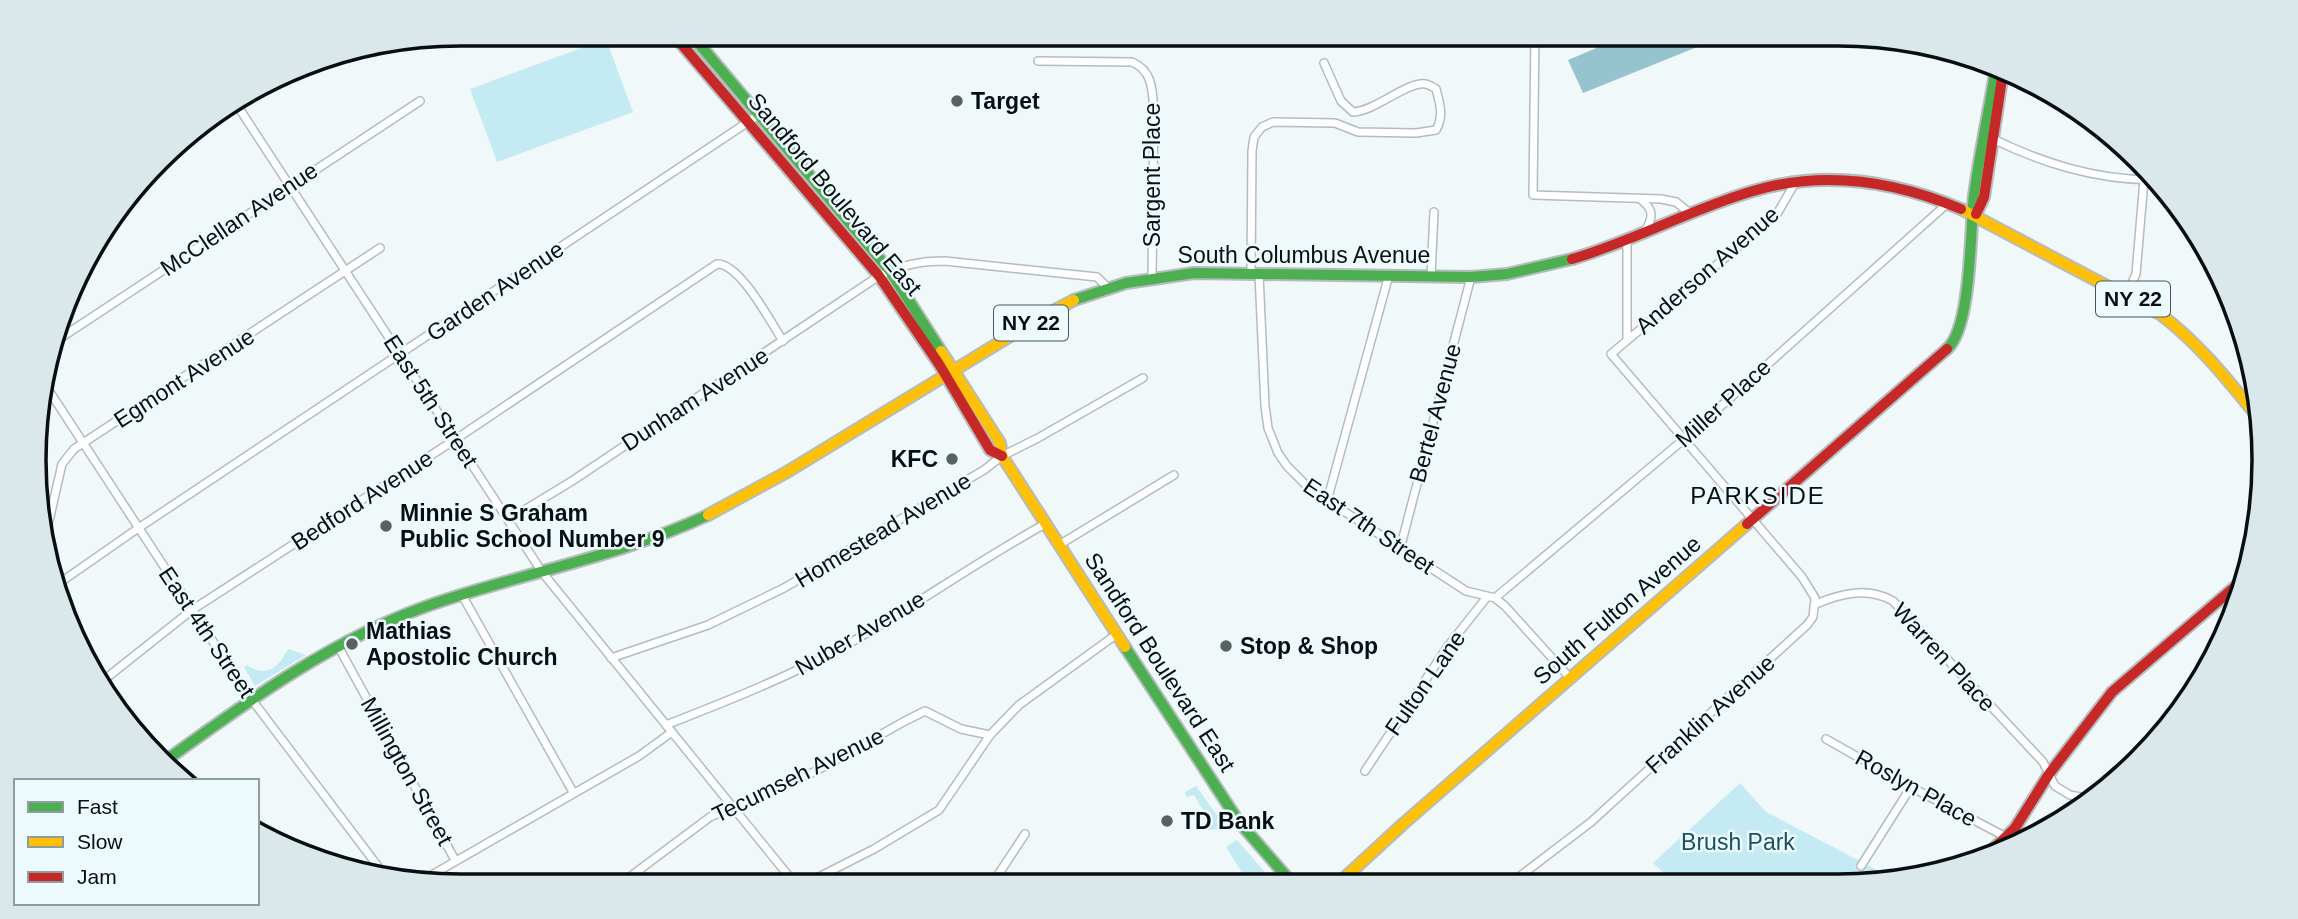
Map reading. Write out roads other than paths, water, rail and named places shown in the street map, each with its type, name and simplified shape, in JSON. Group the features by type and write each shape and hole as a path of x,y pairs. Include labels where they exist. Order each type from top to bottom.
{"main road":[{"name":"Sandford Boulevard East","path":"683,46 753,119 885,273 898,301 949,372 990,450 1002,456 1239,822 1284,874"},
{"name":"Sandford Boulevard East","path":"700,46 753,119"},
{"name":"South Fulton Avenue","path":"1989,137 1995,76"},
{"name":"South Fulton Avenue","path":"1349,874 1956,340 1975,217 1974,197 2001,79"},
{"name":"South Columbus Avenue","path":"172,757 252,700 338,646 408,613 645,542 694,522 755,491 1050,312 1107,287 1152,277 1195,273 1471,277 1531,272 1753,191 1796,181 1833,179 1878,184 1948,203 2126,296 2171,323 2198,347 2249,407"},
{"path":"2006,837 2029,809 2049,774 2112,692 2230,592"}],"street":[{"path":"1535,46 1532,195 1639,198 1676,202 1691,214"},
{"name":"Sargent Place","path":"1038,61 1132,62 1147,73 1152,86 1154,110 1152,277"},
{"name":"East 7th Street","path":"1324,63 1341,101 1353,112 1364,111 1414,86 1427,84 1436,89 1441,107 1441,121 1436,130 1416,133 1358,132 1335,122 1273,122 1262,127 1254,137 1255,274 1268,428 1278,453 1310,489 1466,592 1491,597 1506,606 1570,678"},
{"name":"McClellan Avenue","path":"64,335 420,101"},
{"name":"East 5th Street","path":"239,109 542,572 787,874"},
{"name":"Garden Avenue","path":"64,580 137,528 753,119"},
{"path":"1989,137 2033,158 2076,172 2143,180"},
{"name":"Anderson Avenue","path":"1682,440 1611,354 1777,214 1796,181"},
{"path":"2126,296 2136,274 2147,183"},
{"path":"1639,198 1648,204 1652,214 1651,222 1644,232"},
{"name":"Miller Place","path":"1491,597 1682,440 1948,203"},
{"path":"1431,276 1434,212"},
{"path":"1626,339 1627,239"},
{"name":"Egmont Avenue","path":"50,518 62,464 74,449 380,248"},
{"name":"Dunham Avenue","path":"508,520 885,273 911,263 945,261 1097,277 1107,287"},
{"name":"Bedford Avenue","path":"107,677 192,610 456,439 717,264 730,267 740,276 783,341"},
{"path":"1327,501 1390,275"},
{"name":"Bertel Avenue","path":"1401,548 1471,277"},
{"name":"Homestead Avenue","path":"611,658 708,625 784,588 984,470 1002,456 1143,378"},
{"name":"East 4th Street","path":"51,393 252,700 377,866"},
{"path":"1682,440 1802,577 1812,591 1816,604"},
{"path":"1059,545 1174,475"},
{"name":"Nuber Avenue","path":"666,724 764,687 808,666 1045,524"},
{"name":"Warren Place","path":"1816,604 1836,596 1861,592 1873,593 1893,601 2043,762 2055,786 2070,795 2079,797"},
{"path":"463,595 573,792"},
{"name":"Fulton Lane","path":"1365,771 1448,646 1491,597"},
{"name":"Franklin Avenue","path":"1523,874 1591,822 1756,673 1807,625 1813,617 1816,604"},
{"path":"825,874 874,849 939,810 990,735 1019,705 1117,634"},
{"name":"Millington Street","path":"338,646 455,860"},
{"name":"Tecumseh Avenue","path":"634,874 710,817 816,771 925,712 961,729 990,735"},
{"path":"434,873 639,756 672,732"},
{"name":"Roslyn Place","path":"1826,739 2006,837"},
{"path":"1861,866 1911,787"},
{"path":"999,874 1025,834"}],"place":[{"name":"Target","path":"957,101"},
{"name":"KFC","path":"952,459"},
{"name":"Minnie S Graham Public School Number 9","path":"386,526"},
{"name":"Mathias Apostolic Church","path":"352,644"},
{"name":"Stop & Shop","path":"1226,646"},
{"name":"TD Bank","path":"1167,821"}],"district":[{"name":"PARKSIDE","path":"1758,496"}],"park label":[{"name":"Brush Park","path":"1738,842"}]}
